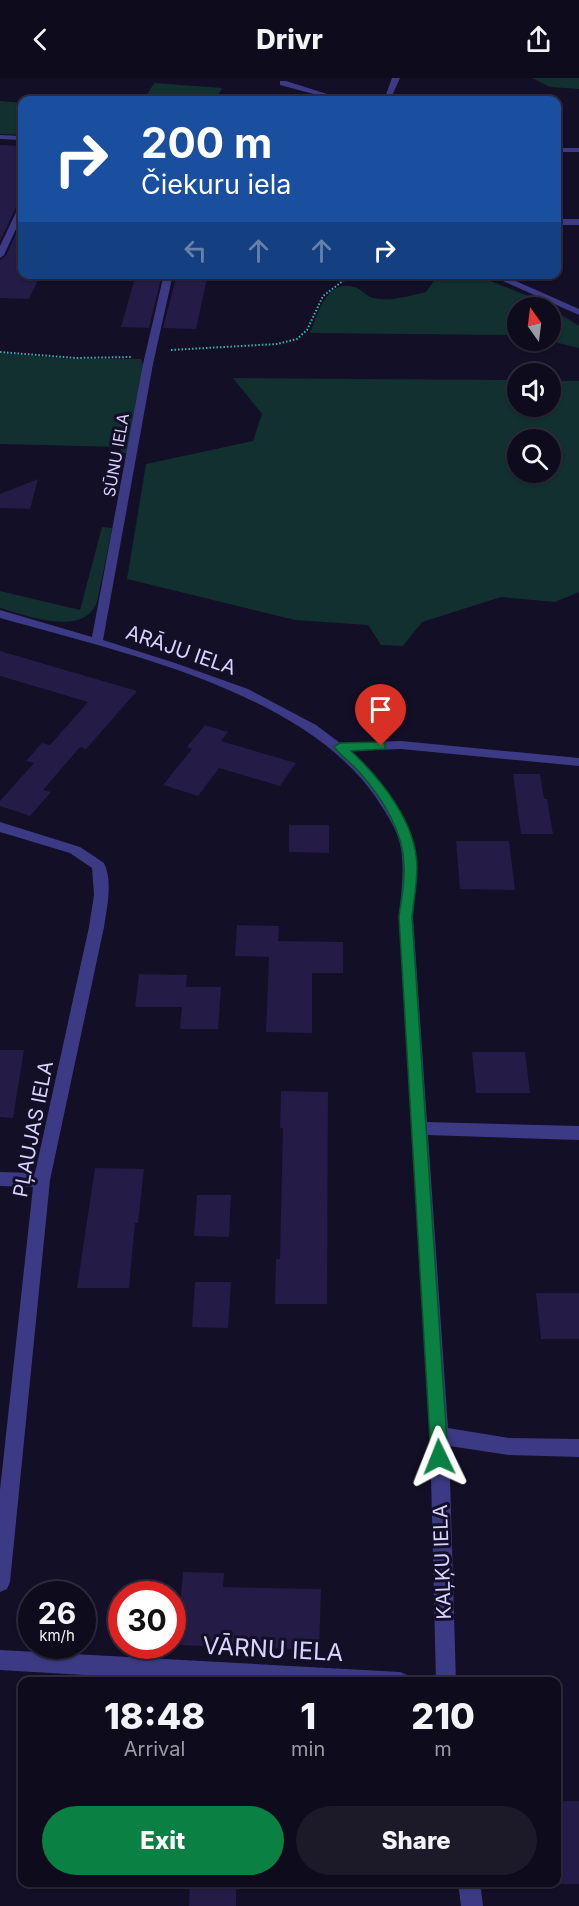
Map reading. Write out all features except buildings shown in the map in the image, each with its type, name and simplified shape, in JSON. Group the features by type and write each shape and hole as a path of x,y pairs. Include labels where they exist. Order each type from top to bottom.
{"street":[{"path":"389,96 396,78"},
{"path":"283,83 328,96"},
{"path":"0,137 18,138"},
{"path":"561,150 579,150"},
{"path":"0,255 18,217"},
{"path":"561,222 579,222"},
{"name":"SŪNU IELA","path":"97,642 151,352 168,279"},
{"path":"502,279 579,312"},
{"name":"ARĀJU IELA","path":"0,614 202,675 248,693 286,713 340,747"},
{"path":"340,747 401,746 579,762"},
{"name":"KAĻĶU IELA","path":"340,747 364,770 383,795 407,843 411,866 406,917 439,1435 446,1677"},
{"name":"PĻAUJAS IELA","path":"0,827 75,850 99,866 101,894 56,1123 42,1180 0,1582"},
{"path":"418,1128 579,1133"},
{"path":"0,1179 42,1180"},
{"path":"439,1435 489,1445 546,1450 579,1448"},
{"name":"VĀRNU IELA","path":"0,1660 309,1677"},
{"path":"470,1887 472,1906"}],"path":[{"path":"0,352 76,358 131,357 151,352 277,344 297,339 307,330 323,296 345,279"}],"green space":[{"path":"532,78 579,78 579,89 550,87"},
{"path":"154,83 222,88 217,96 146,96"},
{"path":"0,101 18,103 18,135 0,134"},
{"path":"435,279 485,279 531,297 507,297 507,335 310,333 324,300 336,288 354,287 377,299 405,297 426,292"},
{"path":"561,314 579,326 579,348 561,344"},
{"path":"0,353 70,359 141,359 143,366 127,453 120,453 121,447 0,444"},
{"path":"233,378 507,380 507,417 561,417 561,381 579,381 579,592 555,602 501,597 422,622 403,646 381,645 368,625 295,620 127,579 146,464 253,441 262,414"},
{"path":"102,527 112,528 97,602 90,613 80,619 67,622 38,619 0,608 0,591 80,610"}],"route":[{"path":"381,746 340,747 364,770 383,795 407,843 411,866 406,917 439,1457"}]}
